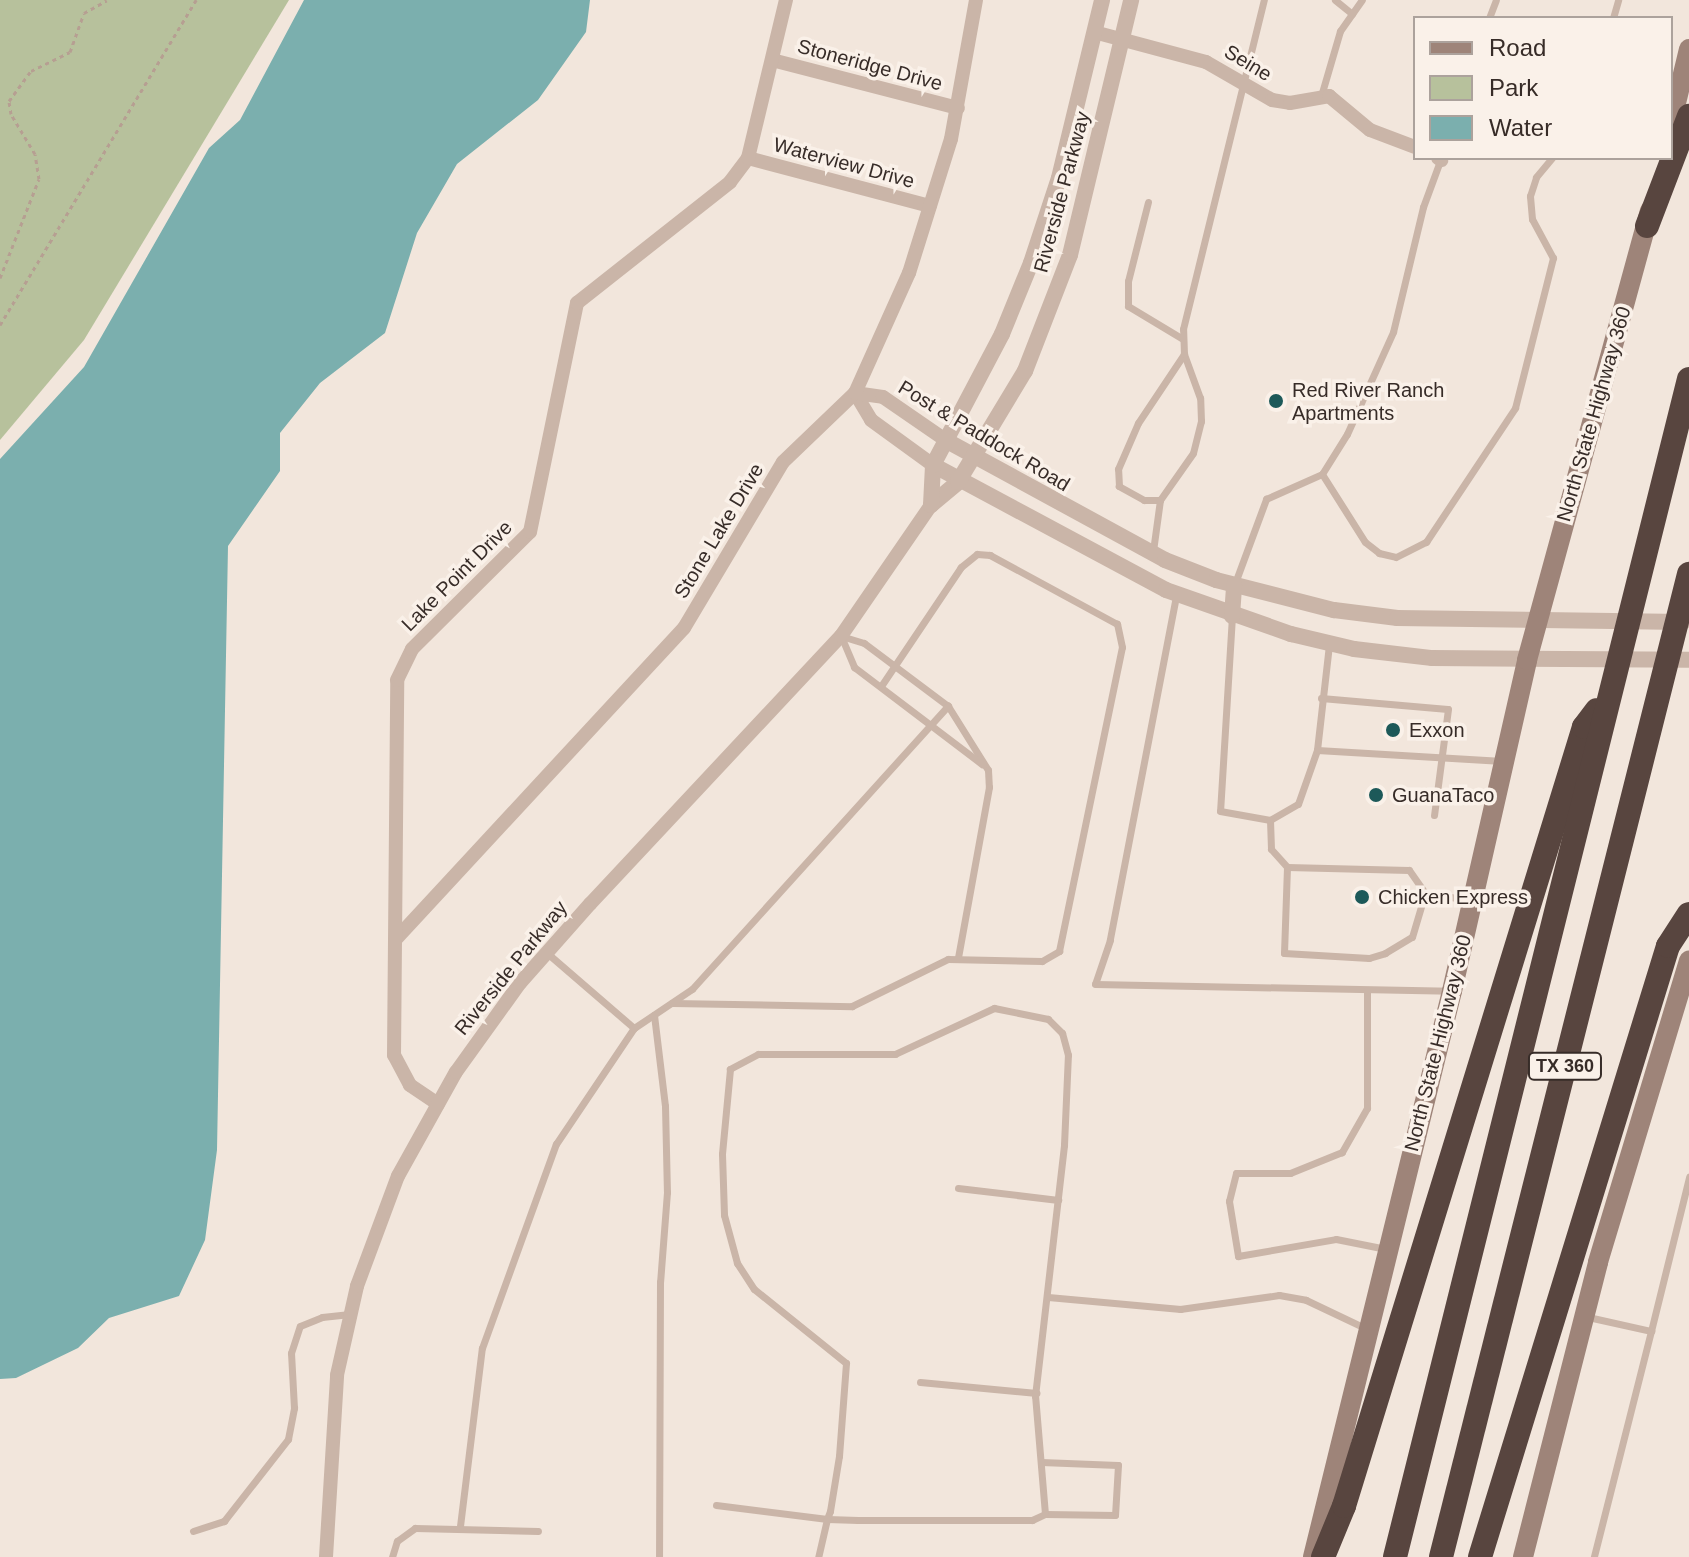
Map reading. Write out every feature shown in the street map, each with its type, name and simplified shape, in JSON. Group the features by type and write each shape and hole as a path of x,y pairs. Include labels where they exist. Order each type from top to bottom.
{"highway":[{"path":"1673,158 1689,116"},
{"path":"1647,226 1672,160"},
{"name":"TX 360","path":"1395,1557 1689,379"},
{"name":"TX 360","path":"1441,1557 1689,574"},
{"path":"1323,1557 1344,1506 1584,727 1609,696"},
{"path":"1480,1557 1668,946 1689,914"}],"main road":[{"path":"1673,116 1689,49"},
{"name":"North State Highway 360","path":"1313,1557 1452,991 1536,621 1647,226 1663,160"},
{"path":"1523,1557 1584,1316 1689,960"}],"street":[{"name":"Lake Point Drive","path":"438,1104 410,1085 394,1055 397,680 412,649 530,532 577,303 730,182 748,158 786,0"},
{"name":"Stone Lake Drive","path":"395,940 684,628 783,462 855,393 909,273 930,206 958,108 968,30 976,0"},
{"name":"Riverside Parkway","path":"931,505 933,465 1031,263 1059,178 1102,0"},
{"name":"Riverside Parkway","path":"326,1557 337,1375 350,1314 398,1176 488,1024 547,953 841,636 931,505 958,482 1025,371 1070,255 1131,0"},
{"name":"Seine","path":"1094,32 1206,62 1280,102 1321,96"},
{"name":"Stoneridge Drive","path":"772,60 958,108"},
{"path":"1321,96 1343,102 1370,130 1413,146"},
{"name":"Waterview Drive","path":"748,158 930,206"},
{"path":"855,393 871,420 958,482 1177,595 1232,616 1329,644 1432,658 1689,660"},
{"name":"Post & Paddock Road","path":"855,393 883,397 972,457 1153,554 1234,585 1366,614 1536,621 1689,622"},
{"path":"1232,616 1234,585"}],"lane":[{"path":"1153,554 1160,500 1193,453 1201,421 1200,398 1184,354 1183,339 1196,264 1264,0"},
{"path":"1335,0 1352,14"},
{"path":"1321,96 1331,53 1362,0"},
{"path":"1234,585 1266,499 1322,474 1347,434 1393,332 1423,207 1440,160"},
{"path":"1322,474 1365,542 1379,553 1396,557 1426,542 1515,408 1553,258 1532,219 1530,196 1536,177 1550,160"},
{"path":"1148,202 1128,281 1128,306 1183,339"},
{"path":"1160,500 1144,500 1119,486 1118,469 1138,423 1184,354"},
{"path":"672,1003 852,1006 958,958 1042,961 1059,951 1122,639 1117,624 983,553 961,567 881,686"},
{"path":"1177,595 1110,940 1095,984 1452,991"},
{"path":"1232,616 1220,811 1270,820 1298,804 1317,750 1329,644"},
{"path":"841,636 864,643 948,706 986,767 989,787 958,958"},
{"path":"841,636 854,667 986,767"},
{"path":"1321,698 1448,709 1434,815"},
{"path":"460,1526 482,1348 556,1144 634,1028 692,989 948,706"},
{"path":"1317,750 1441,761 1506,761"},
{"path":"1270,820 1271,849 1287,867 1284,953 1369,958 1412,937 1425,893"},
{"path":"1287,867 1409,870 1425,893 1472,900"},
{"path":"547,953 634,1028"},
{"path":"1367,990 1367,1108 1342,1152 1290,1173 1236,1173 1229,1201 1238,1256 1336,1239 1387,1249"},
{"path":"818,1557 843,1428 846,1363 754,1289 737,1263 724,1200 730,1069 758,1054 895,1054 994,1008 1033,1013 1062,1033 1068,1055 1058,1200 1036,1393 1045,1514"},
{"path":"654,1015 665,1106 667,1192 660,1282 659,1557"},
{"path":"1594,1557 1689,1177"},
{"path":"958,1188 1058,1200"},
{"path":"1048,1297 1180,1309 1279,1295 1306,1300 1367,1329"},
{"path":"193,1531 224,1521 288,1439 294,1408 291,1353 300,1326 322,1317 350,1314"},
{"path":"1584,1316 1651,1331"},
{"path":"920,1382 1036,1393"},
{"path":"716,1505 827,1519 1032,1520 1045,1514 1115,1515 1118,1465 1041,1462"},
{"path":"392,1557 406,1531 460,1526 538,1531"}],"path":[{"path":"0,278 35,200 39,179 35,154 11,114 9,101 31,71 70,52 84,13 107,0"},
{"path":"0,325 196,0"}],"green space":[{"path":"0,0 289,0 84,340 0,440"}],"water":[{"path":"304,0 590,0 586,32 538,100 457,164 417,233 385,333 320,383 280,433 280,471 228,546 217,1150 205,1240 179,1296 109,1318 78,1348 16,1378 0,1379 0,459 84,367 209,148 240,120"}],"place":[{"name":"Red River Ranch Apartments","path":"1276,401"},
{"name":"Exxon","path":"1393,730"},
{"name":"GuanaTaco","path":"1376,795"},
{"name":"Chicken Express","path":"1362,897"}]}
